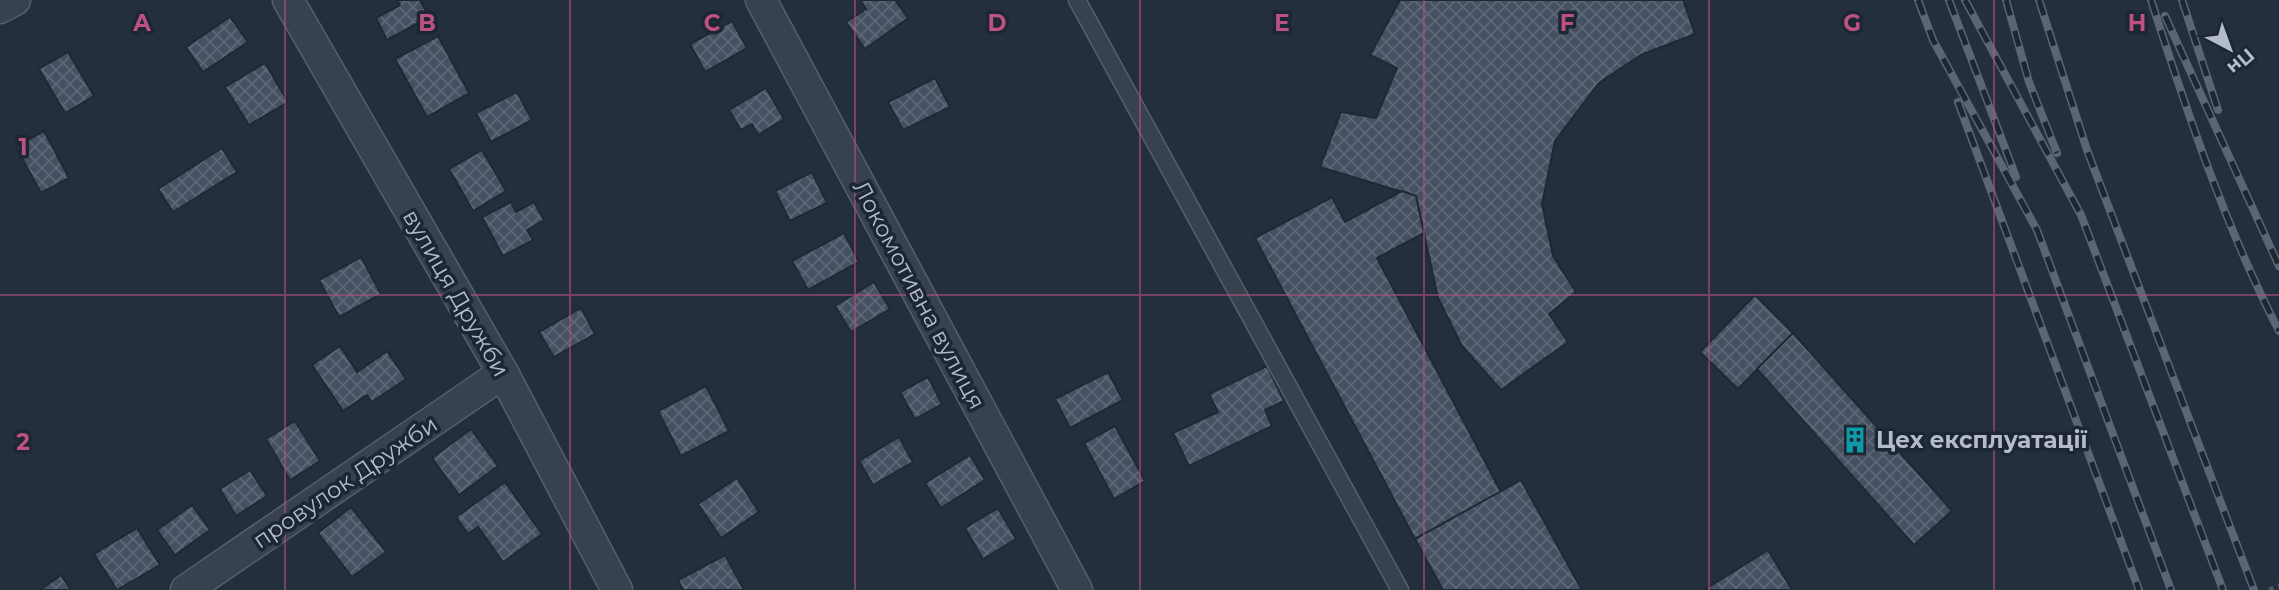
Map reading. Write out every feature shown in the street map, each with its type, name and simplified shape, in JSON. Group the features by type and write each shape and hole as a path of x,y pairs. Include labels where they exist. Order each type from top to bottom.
{"street":[{"path":"0,8 15,0"},
{"name":"вулиця Дружби","path":"288,0 503,373 617,590"},
{"name":"Локомотивна вулиця","path":"761,0 1077,590"},
{"name":"провулок Дружби","path":"186,590 503,373"}],"lane":[{"path":"1077,0 1400,590"}],"path":[{"path":"2269,590 2279,585"}],"building":[{"path":"397,0 420,0 429,17 387,40 376,18 400,5"},
{"path":"860,0 895,0 908,18 865,49 846,22 866,9"},
{"path":"1400,0 1683,0 1695,34 1641,55 1599,83 1555,141 1542,204 1553,256 1576,292 1549,314 1568,342 1501,390 1462,346 1438,298 1416,196 1320,167 1341,112 1376,118 1397,68 1370,55"},
{"path":"230,17 248,42 203,72 186,47"},
{"path":"732,21 747,48 705,72 690,44"},
{"path":"438,36 469,93 427,117 395,59"},
{"path":"68,52 94,96 65,113 39,69"},
{"path":"265,63 288,102 249,125 225,87"},
{"path":"935,78 950,107 903,130 888,102"},
{"path":"766,88 784,119 758,135 752,124 741,130 729,110"},
{"path":"517,92 532,120 491,142 476,113"},
{"path":"44,131 69,178 41,193 16,147"},
{"path":"222,148 237,172 173,212 158,189"},
{"path":"482,150 506,191 473,211 449,169"},
{"path":"812,172 827,203 790,221 775,191"},
{"path":"1402,191 1416,196 1424,233 1377,258 1501,492 1415,539 1255,238 1332,197 1345,222"},
{"path":"511,202 516,212 534,202 544,220 527,230 533,240 503,256 482,217"},
{"path":"844,233 859,262 808,290 792,261"},
{"path":"361,257 381,294 339,317 319,280"},
{"path":"874,282 890,309 851,332 835,306"},
{"path":"1755,295 1793,333 1738,389 1700,352"},
{"path":"581,308 595,334 554,357 539,332"},
{"name":"Цех експлуатації","path":"1793,333 1952,511 1914,545 1757,369"},
{"path":"340,346 357,372 387,351 406,379 372,402 367,395 343,411 312,365"},
{"path":"1267,366 1284,401 1265,410 1272,426 1189,466 1173,433 1218,412 1209,394"},
{"path":"1108,372 1123,400 1070,428 1055,399"},
{"path":"928,377 942,404 915,419 900,392"},
{"path":"706,386 729,431 681,456 658,411"},
{"path":"295,421 320,461 290,480 266,439"},
{"path":"1115,426 1145,481 1114,499 1084,443"},
{"path":"471,429 498,466 459,495 432,458"},
{"path":"899,437 913,462 873,485 859,461"},
{"path":"970,455 985,480 941,508 925,483"},
{"path":"250,470 267,496 236,516 220,489"},
{"path":"737,478 759,512 721,538 698,504"},
{"path":"1521,480 1582,590 1443,590 1415,539"},
{"path":"505,482 542,534 503,562 478,527 468,534 456,517"},
{"path":"192,505 210,530 175,555 157,530"},
{"path":"351,507 386,552 352,577 318,533"},
{"path":"998,508 1016,539 983,559 965,528"},
{"path":"137,528 160,565 117,590 94,554"},
{"path":"1768,550 1792,590 1704,590"},
{"path":"725,555 744,590 683,590 678,580"},
{"path":"61,575 71,590 40,590"}],"railway":[{"path":"1918,0 1933,40 2037,230 2171,590"},
{"path":"1949,0 2016,177"},
{"path":"1965,0 2081,215 2223,590"},
{"path":"2006,0 2029,82 2057,153"},
{"path":"2039,0 2087,150 2254,590"},
{"path":"2151,0 2224,210 2279,331"},
{"path":"2182,0 2218,110"},
{"path":"2165,16 2279,266"},
{"path":"1958,102 2139,590"}],"place":[{"name":"Цех експлуатації","path":"1855,440"}]}
